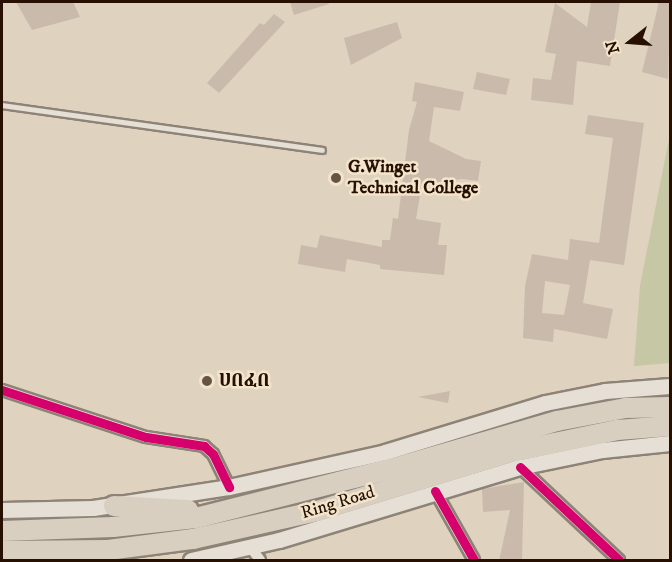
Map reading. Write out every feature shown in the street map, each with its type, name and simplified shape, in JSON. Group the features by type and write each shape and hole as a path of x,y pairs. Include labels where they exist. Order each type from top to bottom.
{"highway":[{"name":"Ring Road","path":"2,531 151,525 211,514 394,468 557,421 626,408 670,407"},
{"name":"Ring Road","path":"2,551 47,553 129,547 216,534 317,511 511,452 617,430 670,426"},
{"path":"114,506 211,514"},
{"path":"22,561 47,553"}],"main road":[{"path":"2,510 114,506 229,487 385,452 545,403 605,391 670,386"},
{"path":"191,561 255,554 435,491 520,467 602,450 670,443"}],"street":[{"path":"2,390 146,437 204,446 213,454 229,487"},
{"path":"520,467 619,561"},
{"path":"435,491 473,560"}],"lane":[{"path":"2,105 322,150"}],"green space":[{"path":"670,134 670,363 634,366 640,286"}],"building":[{"path":"16,2 73,2 80,17 32,30"},
{"path":"290,2 328,2 329,4 294,15"},
{"path":"591,2 620,2 610,66 577,61 573,105 531,100 533,78 551,80 556,54 545,52 555,3 587,27"},
{"path":"659,2 670,2 668,79 642,72"},
{"path":"274,14 285,22 219,93 207,83 260,23 264,25"},
{"path":"397,22 402,38 351,65 344,38"},
{"path":"477,72 510,79 506,95 473,89"},
{"path":"415,82 464,92 460,111 434,107 429,141 466,159 481,161 478,181 462,179 422,184 416,219 441,223 438,245 447,245 444,275 380,269 380,265 347,259 345,272 298,264 301,245 317,248 320,235 382,247 382,240 390,240 393,218 398,219 409,130 417,102 412,101"},
{"path":"588,115 644,123 624,265 590,260 583,303 613,309 607,339 554,329 553,342 523,338 525,286 532,254 568,260 570,239 599,243 613,138 585,134","holes":["545,281 570,285 564,315 542,313"]},
{"path":"450,391 448,403 418,397"},
{"path":"524,482 522,561 499,561 510,510 483,512 482,489"}],"cycle path":[{"path":"2,390 146,437 204,446 213,454 229,487"},
{"path":"520,467 619,560"},
{"path":"435,491 474,560"}],"place":[{"name":"G.Winget Technical College","path":"336,178"},
{"name":"ሀበፈበ","path":"207,381"}]}
